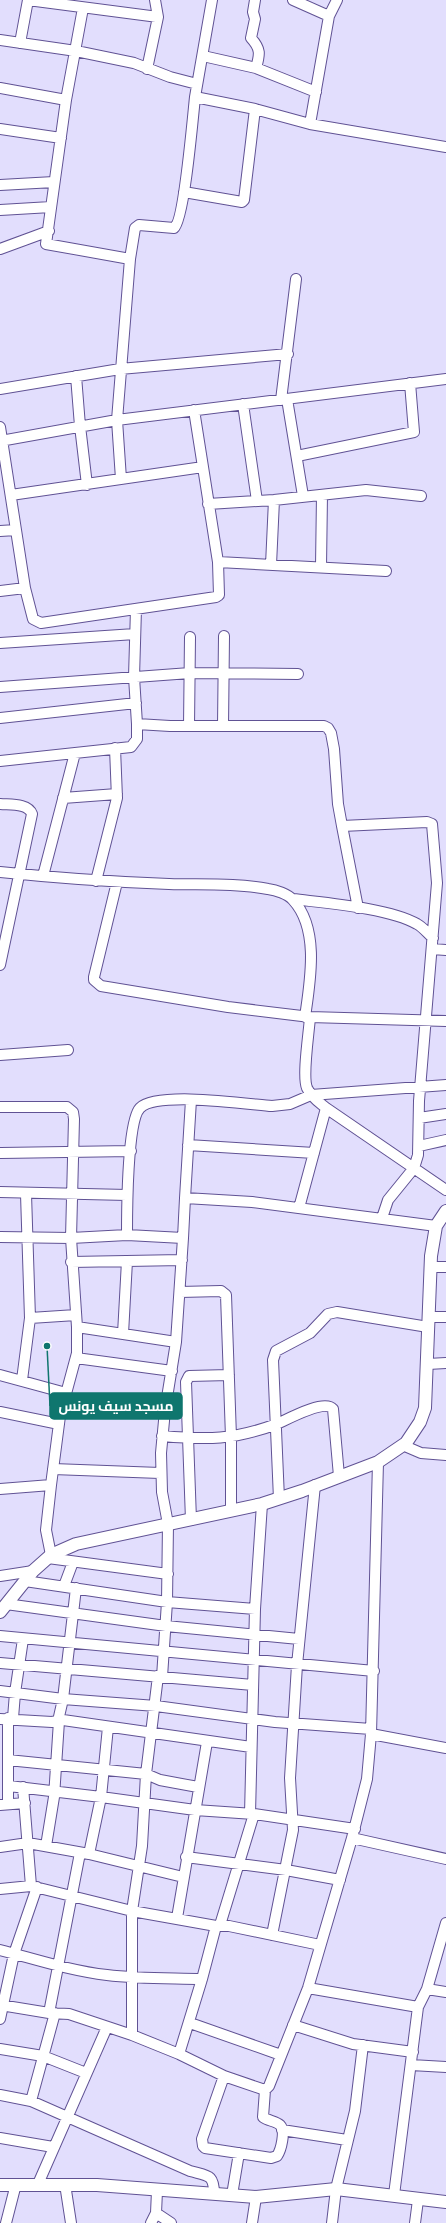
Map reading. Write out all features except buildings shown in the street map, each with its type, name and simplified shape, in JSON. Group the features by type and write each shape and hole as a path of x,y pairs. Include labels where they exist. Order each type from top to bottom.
{"street":[{"path":"20,43 28,0 83,8 104,5 158,17"},
{"path":"147,69 158,17 155,0"},
{"path":"121,479 117,420 130,259 135,228 139,225 176,227 184,192 195,97 212,0"},
{"path":"255,0 253,12 255,18 251,38 259,46 260,52 256,68"},
{"path":"293,0 329,16"},
{"path":"310,124 329,16 337,0"},
{"path":"83,8 66,100 46,244 130,259"},
{"path":"0,40 76,51 134,63 147,69 197,84"},
{"path":"203,56 256,68 316,92"},
{"path":"0,88 66,100"},
{"path":"195,97 255,109 310,124 446,147"},
{"path":"184,192 242,202 244,200 255,109"},
{"path":"0,129 61,138"},
{"path":"0,185 54,182"},
{"path":"0,210 51,207"},
{"path":"0,249 49,231"},
{"path":"296,279 284,399 297,456 303,496"},
{"path":"0,389 120,369 288,354"},
{"path":"76,376 87,484"},
{"path":"1,441 117,420 446,379"},
{"path":"297,456 414,432 410,383"},
{"path":"243,404 257,501"},
{"path":"0,427 25,588 33,620 41,623 216,597 219,595 220,588 218,562 194,410"},
{"path":"11,495 203,467"},
{"path":"208,504 274,500 366,490 421,496"},
{"path":"321,567 322,495"},
{"path":"271,565 274,500"},
{"path":"0,531 16,530"},
{"path":"218,562 386,571"},
{"path":"0,591 25,588"},
{"path":"0,761 116,748 131,746 136,743 137,724 134,677 136,609"},
{"path":"0,643 135,634"},
{"path":"223,726 224,636"},
{"path":"189,726 190,637"},
{"path":"0,687 190,673 298,674"},
{"path":"0,718 136,703"},
{"path":"137,724 189,726 315,725 328,728 334,749 338,804 358,908"},
{"path":"96,881 117,794 116,748"},
{"path":"43,876 75,753"},
{"path":"63,798 117,794"},
{"path":"0,804 23,806 31,811 32,814 18,874 0,965"},
{"path":"342,826 427,822 432,824 437,883 420,1087 418,1118 419,1146 414,1168 388,1200 382,1218"},
{"path":"0,872 96,881 269,889 293,899 358,908 409,920 421,926 432,944 446,950"},
{"path":"116,882 94,977 96,983 111,988 228,1007 308,1017 446,1021"},
{"path":"293,899 304,920 311,950 305,1076 307,1089 311,1095 326,1108 446,1190"},
{"path":"0,1055 68,1050"},
{"path":"127,1235 127,1195 134,1119 140,1107 166,1099 272,1106 290,1104 311,1095 446,1085"},
{"path":"132,2035 132,1911 139,1868 146,1803 146,1774 164,1651 166,1626 168,1524 160,1473 162,1436 176,1342 191,1100"},
{"path":"0,1107 67,1107 71,1109 74,1119 71,1194 71,1262 77,1327 76,1358 59,1424 53,1469 46,1530 50,1556"},
{"path":"299,1208 326,1108"},
{"path":"418,1118 446,1114"},
{"path":"419,1146 446,1140"},
{"path":"188,1145 314,1153"},
{"path":"1,1152 131,1151"},
{"path":"0,1192 26,1194 127,1195"},
{"path":"22,1380 30,1318 26,1238 26,1194"},
{"path":"3,1608 33,1571 50,1556 76,1544 191,1520 279,1499 378,1462 406,1443 420,1422 425,1408 428,1364 430,1267 442,1219 382,1218 252,1202 185,1198"},
{"path":"0,1237 71,1238 127,1235 183,1238"},
{"path":"123,1334 127,1260"},
{"path":"71,1262 182,1260"},
{"path":"430,1267 446,1267"},
{"path":"180,1292 221,1291 226,1295 231,1437 231,1511"},
{"path":"279,1499 274,1353 310,1333 328,1314 337,1312 428,1322 446,1317"},
{"path":"30,1318 76,1315"},
{"path":"77,1327 176,1342"},
{"path":"76,1358 172,1371"},
{"path":"428,1364 446,1363"},
{"path":"0,1375 66,1393"},
{"path":"191,1520 186,1379 194,1376 229,1375"},
{"path":"162,1436 187,1438 231,1437 276,1424 319,1406 331,1407 334,1417 339,1476"},
{"path":"0,1412 59,1424"},
{"path":"406,1443 407,1447 421,1453 446,1455"},
{"path":"224,2076 202,2144 205,2148 275,2157 279,2152 282,2130 280,2125 263,2117 265,2090 269,2086 308,1988 354,1834 367,1779 374,1671 378,1462"},
{"path":"53,1469 160,1473"},
{"path":"0,1489 51,1485"},
{"path":"272,1935 292,1844 293,1820 290,1778 297,1665 315,1485"},
{"path":"180,2054 218,1925 239,1864 252,1814 251,1747 255,1661 255,1609 262,1504"},
{"path":"50,1556 73,1562 168,1574"},
{"path":"64,1586 73,1562"},
{"path":"0,1576 33,1571"},
{"path":"25,1581 167,1602 255,1609"},
{"path":"46,1846 54,1790 55,1765 65,1668 76,1588"},
{"path":"3,1608 73,1614 166,1626 300,1639"},
{"path":"0,1636 297,1665 374,1671"},
{"path":"23,1639 15,1693 7,1718 9,1786 4,1805 25,1803"},
{"path":"0,1663 18,1666 65,1668 160,1676 253,1686"},
{"path":"0,1690 63,1698 156,1706 252,1719 371,1732 446,1748"},
{"path":"7,1718 59,1721 251,1747"},
{"path":"31,2101 43,2056 52,2013 57,1964 72,1897 101,1796 105,1769 108,1727"},
{"path":"177,1918 182,1877 207,1742"},
{"path":"8,1760 146,1774 160,1780 198,1788"},
{"path":"9,1786 101,1796 195,1810 252,1814 293,1820 354,1834 446,1859"},
{"path":"0,2018 1,2005 14,1954 34,1886 28,1843 23,1787"},
{"path":"0,1847 28,1843 85,1854 182,1877"},
{"path":"186,1857 286,1870 340,1880"},
{"path":"0,1889 34,1886 72,1897 132,1911 218,1925 320,1945"},
{"path":"394,2196 418,2007 428,1989 446,1923"},
{"path":"0,1950 82,1971 132,1978 202,1979"},
{"path":"308,1988 418,2007"},
{"path":"428,1989 446,1992"},
{"path":"1,2005 52,2013 69,2014 132,2035 180,2054 224,2076 265,2090"},
{"path":"190,2023 281,2055"},
{"path":"293,2025 363,2045 412,2052"},
{"path":"38,2184 107,2027"},
{"path":"332,2223 336,2189 355,2111 363,2045"},
{"path":"0,2049 43,2056 86,2073"},
{"path":"411,2065 446,2066"},
{"path":"0,2095 31,2101 190,2171 211,2177 214,2182 214,2194"},
{"path":"282,2130 347,2140"},
{"path":"0,2138 54,2147"},
{"path":"232,2194 239,2153"},
{"path":"6,2223 16,2184"},
{"path":"65,2184 71,2223"},
{"path":"0,2185 65,2184 157,2191 232,2194 256,2197 336,2189 418,2200 446,2202"},
{"path":"151,2223 156,2213 157,2191"},
{"path":"252,2223 256,2197"},
{"path":"415,2223 418,2200"},
{"path":"156,2213 171,2223"}],"place":[{"name":"مسجد سيف يونس","path":"47,1346"}]}
